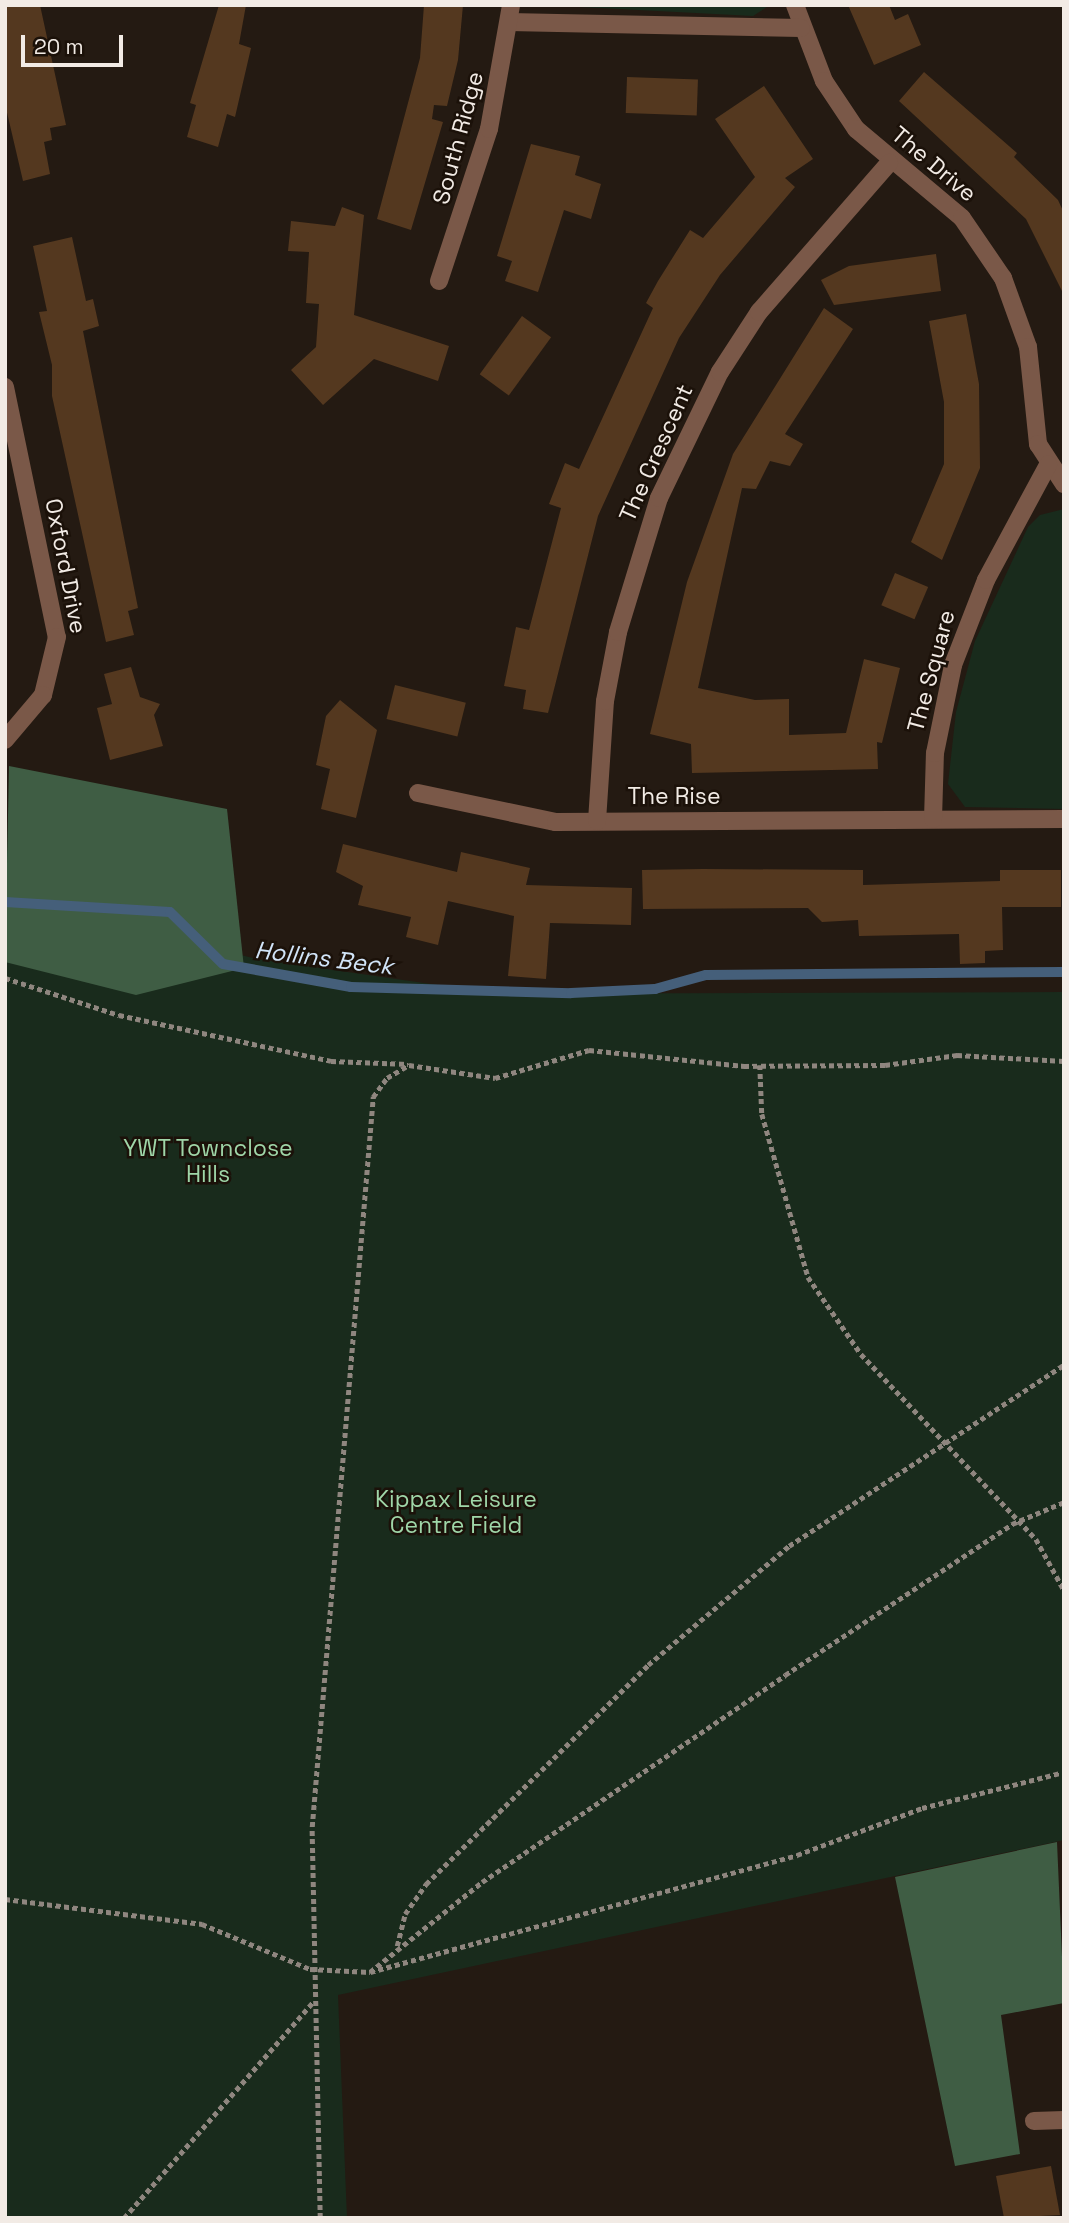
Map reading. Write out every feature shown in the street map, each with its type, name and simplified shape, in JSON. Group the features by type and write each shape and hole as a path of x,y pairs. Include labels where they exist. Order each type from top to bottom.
{"street":[{"name":"The Drive","path":"795,5 802,28 839,106 889,163 962,218 1003,278 1028,347 1038,444 1048,466 1064,484"},
{"path":"510,14 802,28"},
{"name":"South Ridge","path":"439,281 489,129 510,14"},
{"name":"The Crescent","path":"597,821 605,701 618,632 668,476 759,312 889,163"},
{"name":"Oxford Drive","path":"5,387 57,637 43,695 5,740"},
{"name":"The Square","path":"933,819 934,754 953,665 986,580 1048,466"},
{"name":"The Rise","path":"418,793 509,816 597,821 933,819"},
{"path":"933,819 1064,819"},
{"path":"1034,2121 1064,2120"}],"path":[{"path":"5,978 119,1015 318,1058 409,1065 495,1078 589,1050 760,1065 885,1065 957,1055 1064,1061"},
{"path":"320,2218 314,2001 310,1969 312,1827 373,1097 387,1078 409,1065"},
{"path":"760,1065 762,1114 808,1277 861,1354 1020,1521 1064,1590"},
{"path":"397,1947 405,1914 426,1884 648,1665 789,1546 1064,1365"},
{"path":"370,1972 397,1947 785,1675 1020,1521 1064,1502"},
{"path":"5,1899 202,1924 310,1969 370,1972 797,1855 922,1808 1064,1772"},
{"path":"124,2218 314,2001"}],"green space":[{"path":"542,5 770,5 753,16"},
{"path":"1064,509 1064,809 965,807 948,784 956,712 975,641 1028,527 1040,515"},
{"path":"9,766 227,809 244,968 136,995 5,962"},
{"name":"Kippax Leisure Centre Field","path":"5,849 172,938 257,959 438,985 437,994 1064,992 1064,1840 338,1995 347,2218 5,2218"},
{"path":"1057,1842 1064,2003 1001,2015 1020,2154 955,2166 895,1877"}],"building":[{"path":"5,5 40,5 66,125 50,128 52,140 44,142 50,174 23,181 5,104"},
{"path":"219,5 246,5 239,44 251,48 235,117 227,114 218,147 187,137 196,105 190,103"},
{"path":"424,5 463,5 458,60 447,106 434,105 432,119 443,122 411,230 377,219 420,58"},
{"path":"848,5 889,5 895,20 908,14 921,45 874,65"},
{"path":"924,72 1017,153 1014,157 1058,200 1064,213 1064,295 1026,219 899,101"},
{"path":"627,77 698,79 697,115 626,113"},
{"path":"764,86 813,159 785,178 795,187 720,275 679,338 598,516 548,713 523,709 526,690 504,686 516,627 529,630 561,508 549,504 565,463 579,469 653,308 646,303 690,230 703,238 755,177 715,119"},
{"path":"531,144 580,156 575,175 601,184 591,219 564,210 538,292 505,281 512,261 497,256"},
{"path":"342,207 364,215 354,315 449,346 438,381 374,359 323,405 291,370 316,347 319,304 306,303 309,252 288,251 291,221 335,226"},
{"path":"72,237 86,301 93,299 99,326 83,331 138,608 128,611 134,635 106,642 52,396 52,365 39,312 47,311 33,246"},
{"path":"936,254 941,291 834,305 821,280 849,266"},
{"path":"824,308 853,329 785,434 803,444 790,466 770,461 756,489 742,488 698,688 755,700 789,699 789,735 846,733 864,659 900,668 882,743 877,742 878,769 692,773 691,744 650,734 687,582 733,454"},
{"path":"966,314 979,384 980,468 942,560 911,542 944,464 944,402 929,321"},
{"path":"522,316 551,337 509,395 480,374"},
{"path":"895,573 928,587 914,619 881,605"},
{"path":"131,667 140,697 160,704 154,715 163,746 110,760 97,708 112,704 104,674"},
{"path":"395,685 466,703 457,737 387,719"},
{"path":"340,700 377,730 356,818 321,809 330,769 316,765 326,716"},
{"path":"343,844 457,872 461,852 530,868 526,885 632,888 631,925 550,923 546,979 508,976 514,916 448,901 438,945 406,937 411,917 358,905 363,886 336,872"},
{"path":"642,870 863,870 863,885 1000,881 1000,870 1061,870 1061,907 1002,907 1003,950 985,951 985,963 960,964 959,934 859,936 858,920 822,922 808,908 643,909"},
{"path":"1051,2166 1060,2215 1004,2218 996,2176"}],"waterway":[{"name":"Hollins Beck","path":"5,902 170,912 223,964 351,987 571,993 655,989 706,975 1064,972"}],"park label":[{"name":"YWT Townclose Hills","path":"208,1161"}]}
